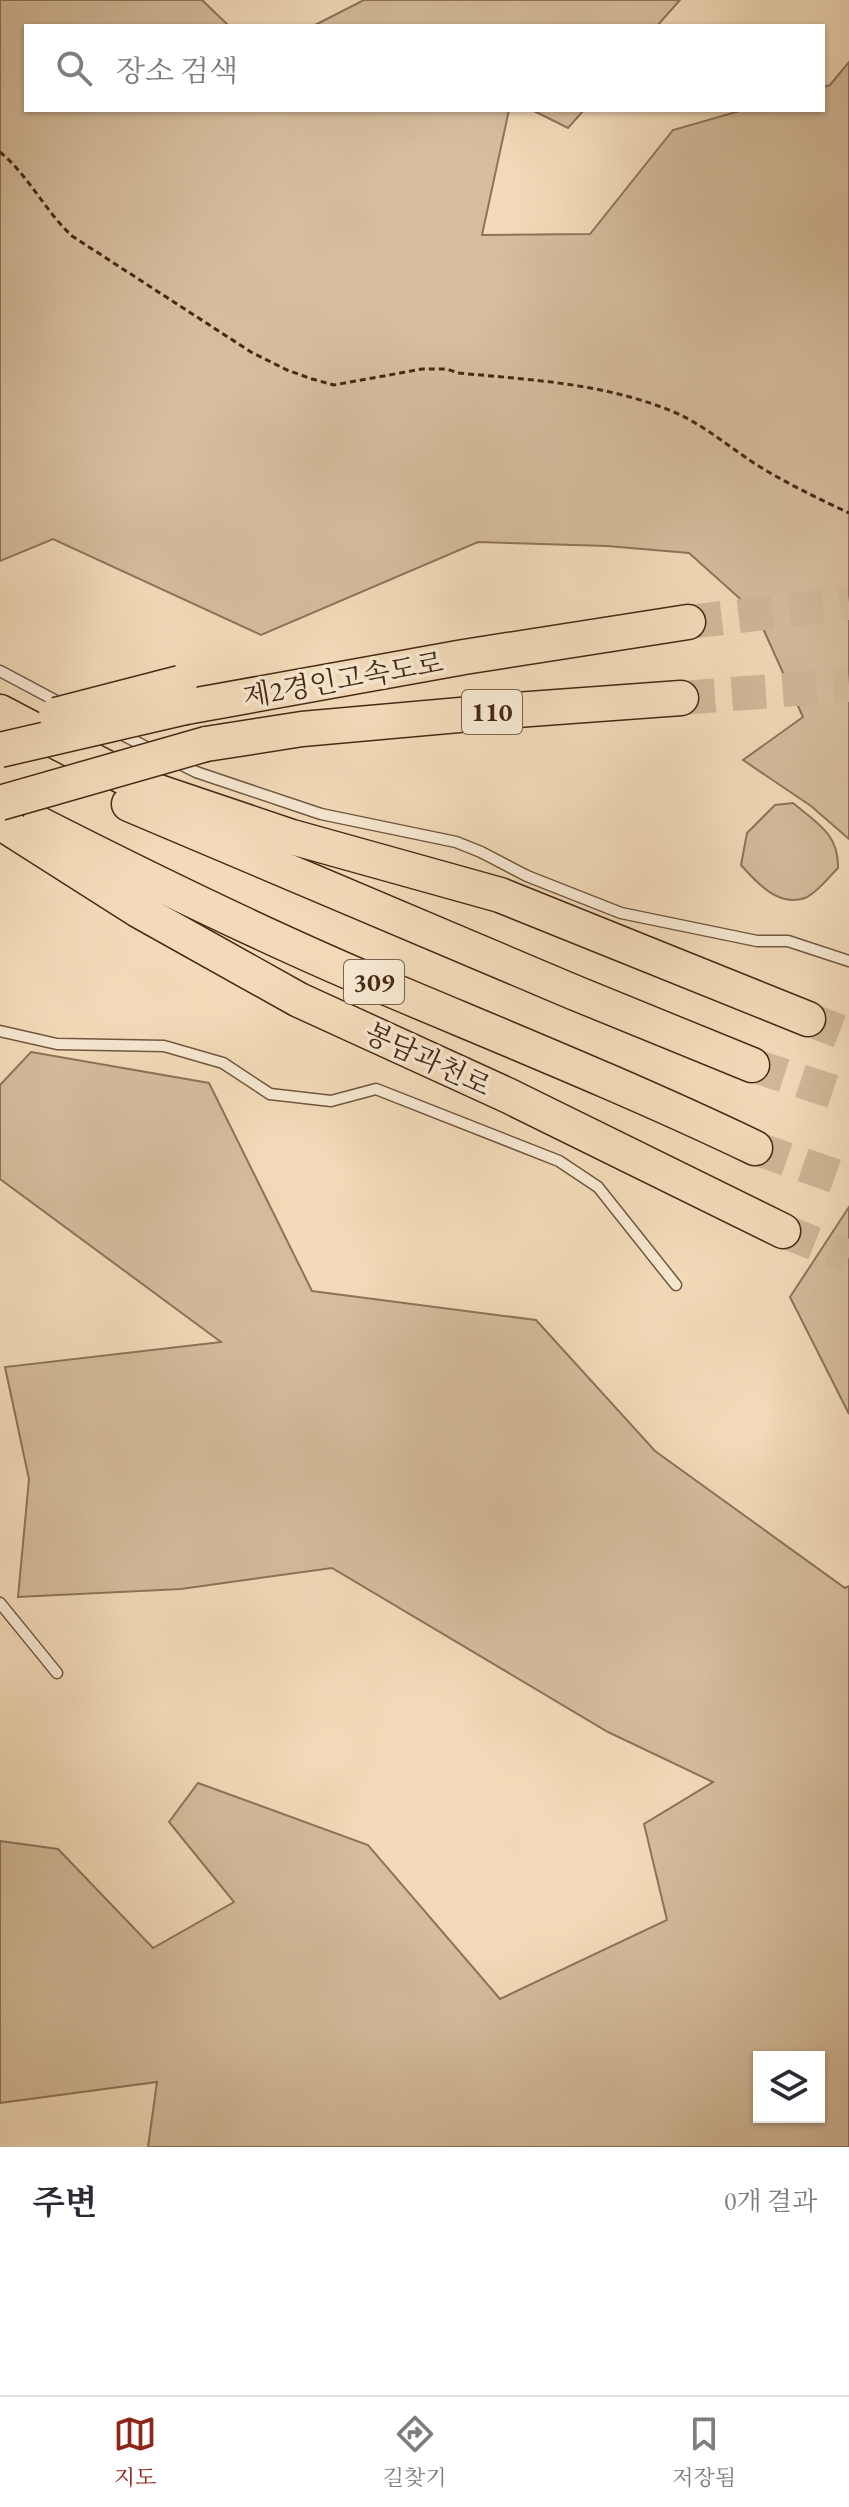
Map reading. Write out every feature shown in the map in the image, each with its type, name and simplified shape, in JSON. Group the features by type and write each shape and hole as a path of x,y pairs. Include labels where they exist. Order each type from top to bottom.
{"highway":[{"name":"제2경인고속도로","path":"0,750 183,695 464,657 688,622"},
{"path":"0,733 127,695 183,695"},
{"name":"제2경인고속도로","path":"0,790 127,757 302,729 681,698"},
{"path":"0,712 141,786 292,837 500,895 808,1019"},
{"name":"309","path":"0,733 116,798 752,1065"},
{"path":"0,803 206,744"},
{"name":"봉담과천로","path":"0,803 166,888 392,990 664,1104 755,1148"},
{"name":"봉담과천로","path":"0,822 138,910 299,1000 509,1096 783,1231"}],"lane":[{"path":"0,671 196,772 252,792 321,814 456,842 527,876 621,913 757,941 788,941 849,961"},
{"path":"0,1031 57,1044 164,1046 223,1063 270,1094 331,1101 376,1089 559,1161 572,1169 598,1187 676,1285"},
{"path":"0,1603 57,1673"}],"path":[{"path":"0,152 72,236 251,352 287,370 334,385 422,369 447,369 458,373 605,389 674,412 701,426 799,490 849,513"}],"shaded area":[{"path":"0,0 202,0 227,24 24,24 24,112 509,112 482,235 590,234 673,130 736,112 825,112 825,86 830,85 849,62 849,839 811,806 743,760 803,717 756,613 689,553 607,546 478,542 261,635 53,539 0,561"},
{"path":"364,0 680,0 659,24 317,24"},
{"path":"536,112 582,112 568,128"},
{"path":"793,803 831,838 838,868 814,893 795,900 769,892 741,865 747,833 775,805"},
{"path":"31,1052 209,1083 312,1291 536,1320 655,1451 845,1588 849,1586 849,2147 148,2147 157,2082 0,2103 0,1841 58,1849 153,1948 234,1902 169,1822 198,1783 368,1845 500,1999 667,1920 644,1824 713,1782 608,1732 332,1568 181,1589 18,1597 29,1479 5,1367 221,1342 0,1179 0,1085"},
{"path":"849,1207 849,1414 790,1297"}],"tunnel":[{"path":"688,622 849,603"},
{"path":"681,698 849,685"},
{"path":"808,1019 849,1035"},
{"path":"752,1065 849,1097"},
{"path":"755,1148 849,1181"},
{"path":"783,1231 849,1257"}]}
